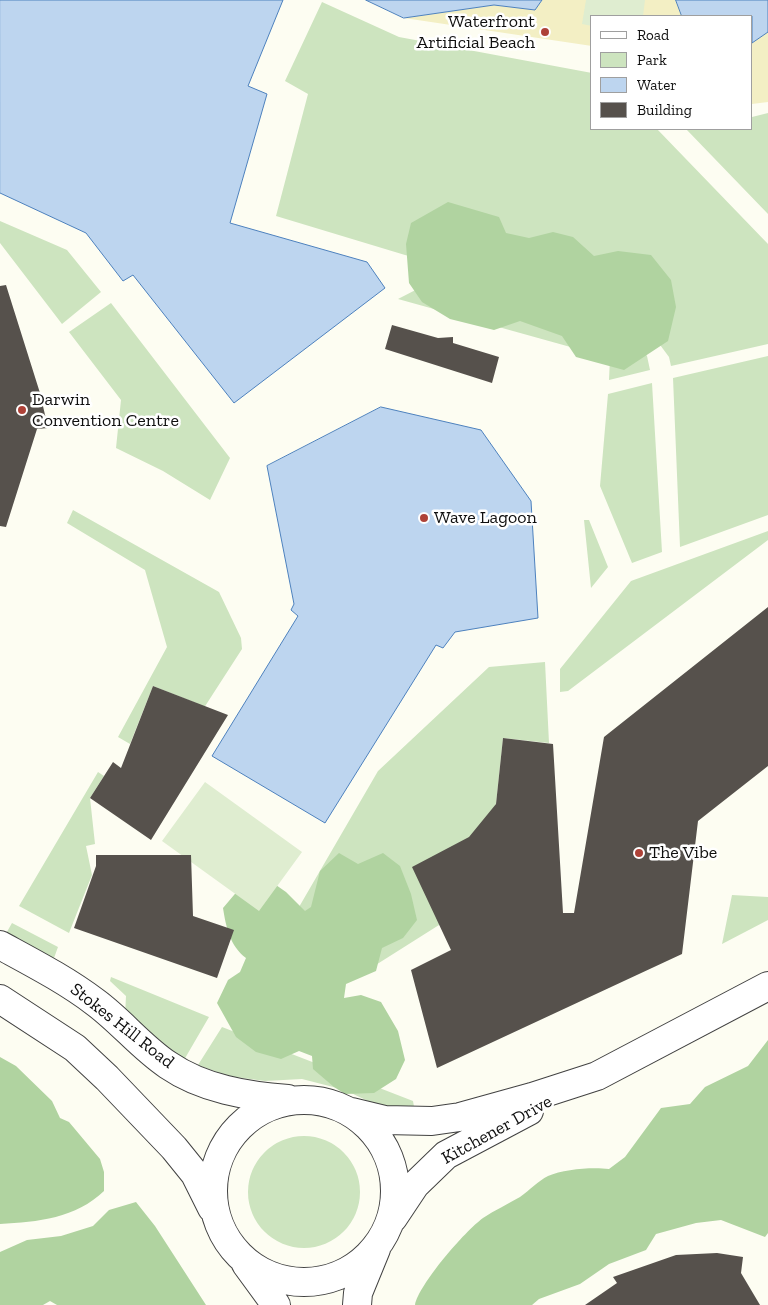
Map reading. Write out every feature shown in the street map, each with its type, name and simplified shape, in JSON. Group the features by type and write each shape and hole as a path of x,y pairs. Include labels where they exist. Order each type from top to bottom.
{"street":[{"name":"Stokes Hill Road","path":"0,945 49,971 97,1003 168,1065 189,1076 234,1092 308,1101"},
{"path":"218,1220 213,1201 214,1178 221,1153 235,1132 250,1118 268,1108 290,1102 308,1101 336,1106 366,1117 384,1120 432,1121 460,1117 597,1076 768,986"},
{"path":"0,999 75,1048 140,1112 195,1174 227,1240 276,1305"},
{"name":"Kitchener Drive","path":"390,1222 415,1185 446,1154 597,1076"},
{"path":"336,1106 356,1116 374,1133 388,1155 394,1174 396,1197 390,1222 377,1246 358,1293 357,1305"},
{"path":"242,1258 268,1275 294,1282 321,1281 346,1272 363,1260 377,1246"}],"green space":[{"path":"586,0 645,0 643,15 590,15 590,26 582,24"},
{"path":"322,2 399,37 590,73 590,130 658,130 768,244 768,344 671,366 669,357 632,307 405,255 276,216 308,94 285,81"},
{"path":"768,113 768,214 687,130 753,130 753,117"},
{"path":"448,202 499,217 506,233 529,238 553,232 573,237 594,256 618,251 651,255 671,280 676,307 668,341 624,370 576,357 562,336 520,321 494,330 450,319 422,302 409,283 406,244 411,223"},
{"path":"0,221 67,250 101,292 62,324 0,243"},
{"path":"431,282 620,322 647,356 650,370 609,380 610,358 398,299"},
{"path":"111,303 230,458 210,500 163,471 116,448 121,400 69,332"},
{"path":"768,356 768,515 680,547 673,378"},
{"path":"652,383 662,552 632,563 600,486 608,394"},
{"path":"73,510 219,592 241,638 242,649 180,745 196,703 153,686 130,744 118,737 167,647 145,570 67,523"},
{"path":"584,520 589,520 608,567 591,588"},
{"path":"768,531 768,540 568,691 560,692 560,669 631,581"},
{"path":"545,662 549,743 503,738 496,804 439,925 352,980 281,938 378,771 489,667"},
{"path":"98,772 104,776 90,798 95,844 86,846 92,875 69,933 19,906"},
{"path":"205,782 302,852 259,911 162,841"},
{"path":"339,853 358,864 383,853 400,866 411,894 417,920 403,938 382,948 376,971 346,984 344,998 361,995 381,1002 398,1031 405,1060 396,1079 374,1093 345,1094 313,1069 312,1056 299,1051 281,1059 256,1052 236,1037 217,1003 228,980 240,972 246,958 232,942 227,929 223,908 245,882 263,876 286,892 305,911 311,907 320,871"},
{"path":"732,895 768,897 768,920 722,944"},
{"path":"12,923 58,947 54,958 4,937"},
{"path":"111,977 209,1017 184,1060 125,1016 126,996 110,981"},
{"path":"222,1027 413,1101 415,1112 374,1104 345,1090 302,1079 265,1081 228,1076 198,1065"},
{"path":"768,1040 768,1233 765,1237 721,1220 696,1223 656,1234 646,1250 609,1264 580,1284 539,1299 532,1305 415,1305 425,1284 444,1258 465,1234 483,1218 520,1197 548,1176 578,1169 609,1169 625,1157 661,1108 690,1104 705,1087 748,1066"},
{"path":"0,1057 16,1066 52,1101 60,1118 69,1122 100,1159 104,1172 104,1191 93,1200 69,1213 56,1217 0,1224"},
{"path":"304,1136 325,1140 343,1153 356,1171 360,1192 356,1213 343,1231 325,1244 304,1248 283,1244 265,1231 252,1213 248,1192 252,1171 265,1153 283,1140"},
{"path":"136,1202 155,1226 206,1305 57,1305 50,1301 43,1305 0,1305 0,1252 27,1240 61,1236 93,1226 109,1210"}],"sand":[{"name":"Waterfront Artificial Beach","path":"542,0 676,0 682,15 590,15 590,46 404,18 494,5 535,10"},
{"path":"768,32 768,102 753,104 753,42"}],"water":[{"path":"0,0 283,0 248,86 267,94 230,223 367,262 385,288 234,403 133,275 123,281 86,233 0,193"},
{"path":"366,0 542,0 535,10 494,5 404,18"},
{"path":"676,0 768,0 768,32 753,42 753,15 682,15"},
{"path":"381,407 481,430 531,501 538,618 455,632 443,648 436,645 325,823 212,756 298,616 291,610 294,604 267,466"}],"building":[{"name":"Darwin Convention Centre","path":"6,285 40,393 48,428 37,429 6,527 0,526 0,286"},
{"path":"392,325 438,338 453,337 453,343 499,357 492,383 385,349"},
{"name":"The Vibe","path":"768,607 768,766 698,821 682,954 437,1068 411,970 451,950 412,867 469,837 496,804 503,738 553,744 563,913 574,913 604,737"},
{"path":"153,686 228,715 151,840 90,798 113,762 121,768"},
{"path":"96,855 191,855 193,916 234,930 217,978 74,928 96,866"},
{"path":"717,1253 743,1257 741,1273 760,1305 585,1305 617,1283 613,1277 676,1255"}],"place":[{"name":"Waterfront Artificial Beach","path":"545,32"},
{"name":"Darwin Convention Centre","path":"22,410"},
{"name":"Wave Lagoon","path":"424,518"},
{"name":"The Vibe","path":"639,853"}]}
